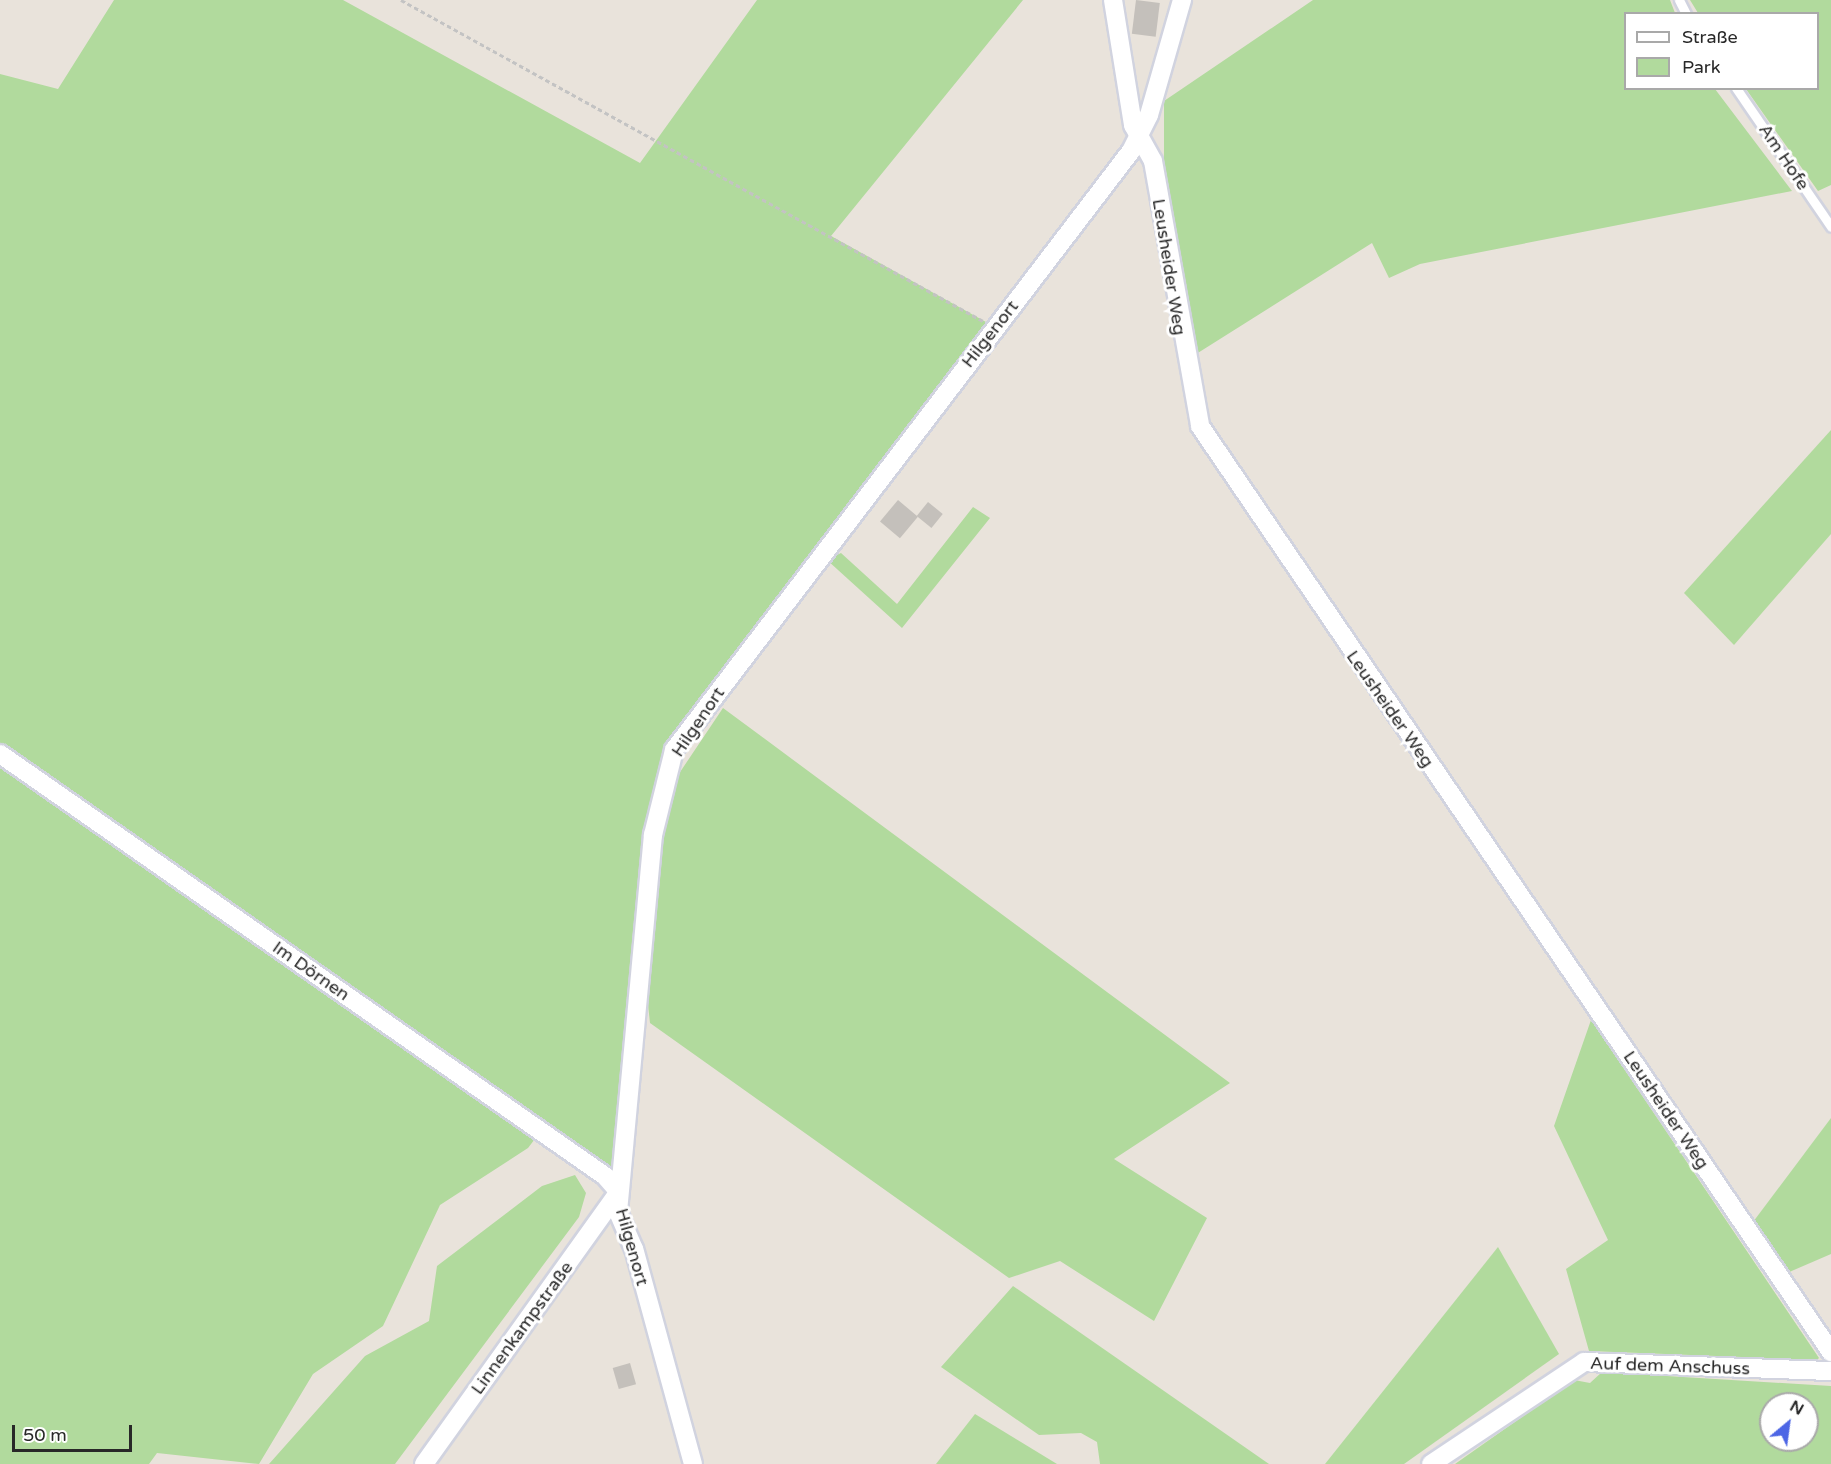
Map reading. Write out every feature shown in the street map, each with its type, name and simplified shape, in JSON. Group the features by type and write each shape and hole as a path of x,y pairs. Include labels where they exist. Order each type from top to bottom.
{"street":[{"name":"Leusheider Weg","path":"1113,0 1138,141 1153,161 1190,393 1213,451 1831,1352"},
{"path":"1138,141 1182,0"},
{"name":"Hilgenort","path":"693,1464 634,1249 618,1212 653,835 674,750 1138,141"},
{"name":"Im Dörnen","path":"0,754 605,1176 620,1192"},
{"name":"Linnenkampstraße","path":"424,1464 620,1192"},
{"name":"Auf dem Anschuss","path":"1431,1464 1584,1362 1831,1371"}],"lane":[{"name":"Am Hofe","path":"1737,90 1831,227"}],"path":[{"path":"401,0 995,327"}],"green space":[{"path":"114,0 343,0 640,163 757,0 1023,0 831,236 995,327 674,750 662,789 619,1192 541,1131 528,1148 440,1205 383,1326 313,1374 259,1464 157,1453 149,1464 0,1464 0,74 58,89"},
{"path":"1313,0 1670,0 1675,12 1624,12 1624,90 1716,90 1792,191 1420,264 1389,278 1372,243 1193,356 1164,167 1164,101"},
{"path":"1690,0 1831,0 1831,185 1818,191 1747,90 1819,90 1819,12 1697,12"},
{"path":"1831,430 1831,534 1734,645 1684,593"},
{"path":"973,507 990,518 902,628 827,560 841,553 897,604"},
{"path":"723,708 1230,1083 1114,1159 1207,1218 1154,1321 1060,1261 1009,1278 650,1023 646,986 666,793"},
{"path":"1591,1020 1819,1358 1817,1360 1589,1351 1566,1269 1608,1240 1554,1126"},
{"path":"1831,1118 1831,1254 1787,1273 1753,1222"},
{"path":"575,1175 586,1193 579,1217 395,1464 269,1464 365,1356 429,1321 437,1266 542,1186"},
{"path":"1498,1247 1559,1354 1404,1464 1325,1464"},
{"path":"1013,1286 1269,1464 1100,1464 1097,1442 1081,1433 1039,1435 941,1367"},
{"path":"1602,1372 1831,1386 1831,1464 1455,1464 1574,1380 1590,1383"},
{"path":"975,1414 1057,1464 936,1464"}],"building":[{"path":"1136,0 1160,3 1156,37 1132,34"},
{"path":"898,500 918,517 900,538 880,521"},
{"path":"928,502 943,514 931,528 917,516"},
{"path":"630,1363 636,1384 619,1389 613,1368"}]}
